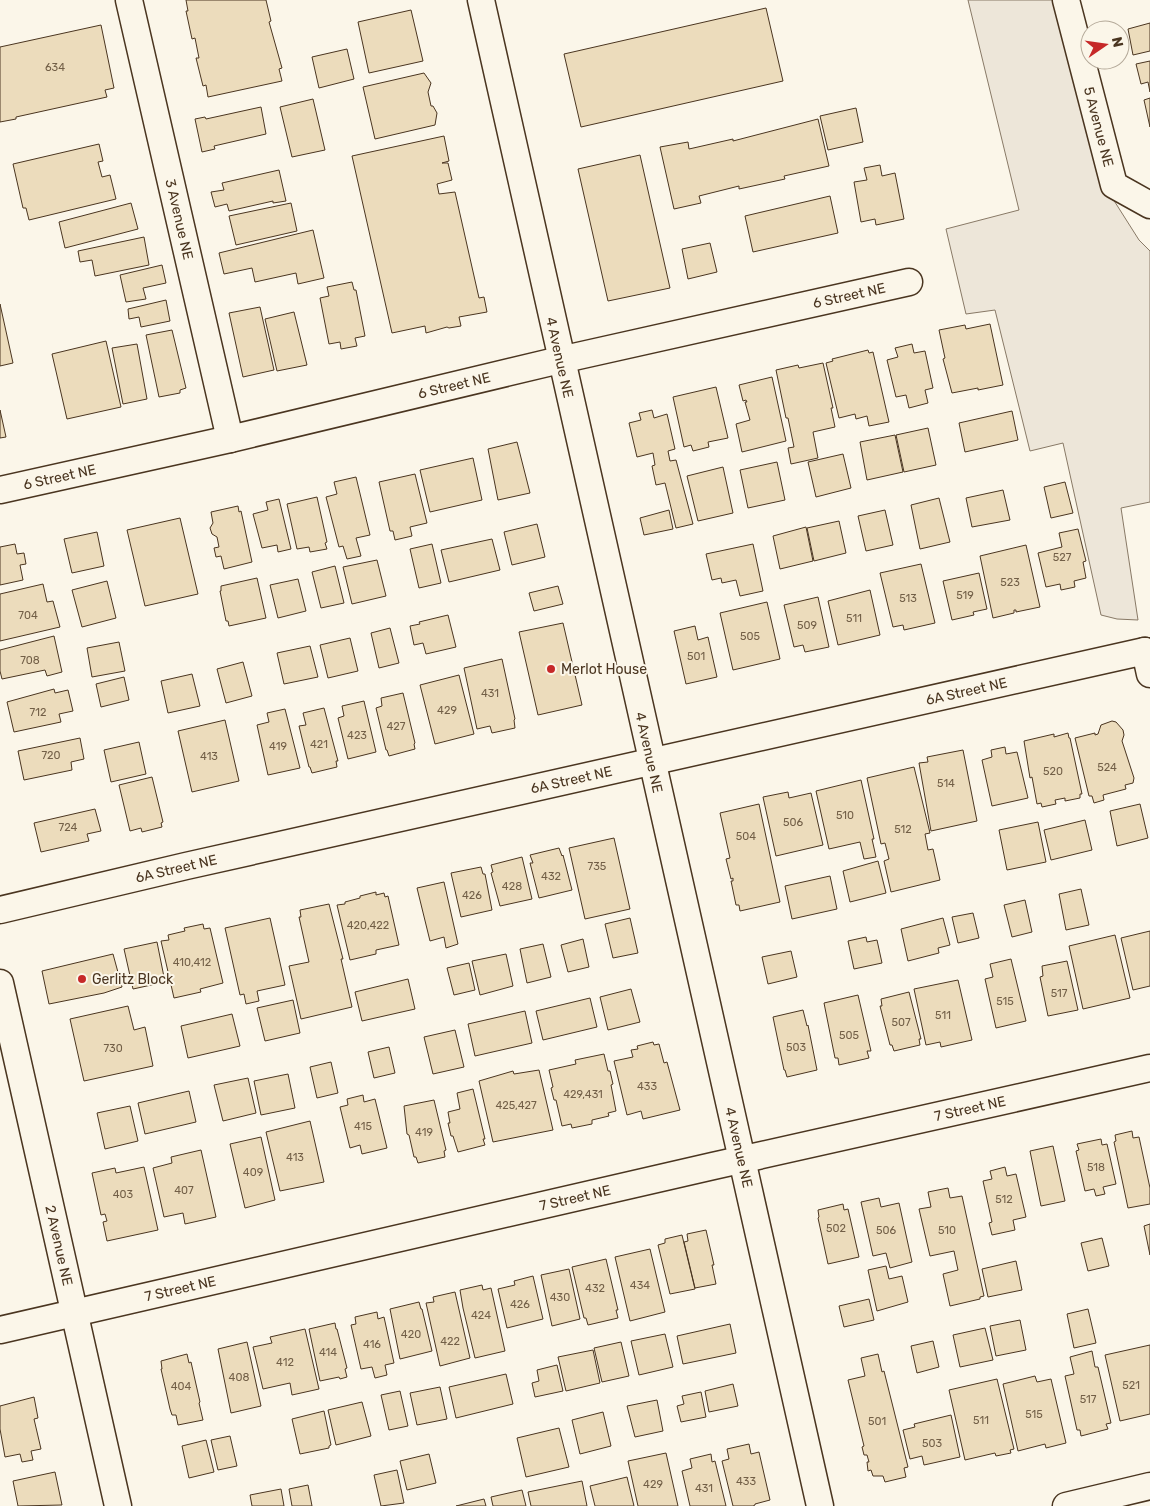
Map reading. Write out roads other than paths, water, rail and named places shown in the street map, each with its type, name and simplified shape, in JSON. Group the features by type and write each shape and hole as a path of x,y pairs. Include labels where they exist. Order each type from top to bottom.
{"street":[{"name":"3 Avenue NE","path":"128,0 230,439"},
{"name":"4 Avenue NE","path":"481,0 560,360 820,1506"},
{"name":"5 Avenue NE","path":"1066,0 1114,185 1150,205"},
{"name":"6 Street NE","path":"0,490 230,439 560,360 909,282"},
{"name":"6A Street NE","path":"0,910 652,761 1148,660"},
{"name":"2 Avenue NE","path":"0,983 118,1506"},
{"name":"7 Street NE","path":"0,1330 741,1159 1150,1068"},
{"path":"1066,1506 1150,1486"}],"place":[{"name":"Merlot House","path":"551,669"},
{"name":"Gerlitz Block","path":"82,979"}]}
